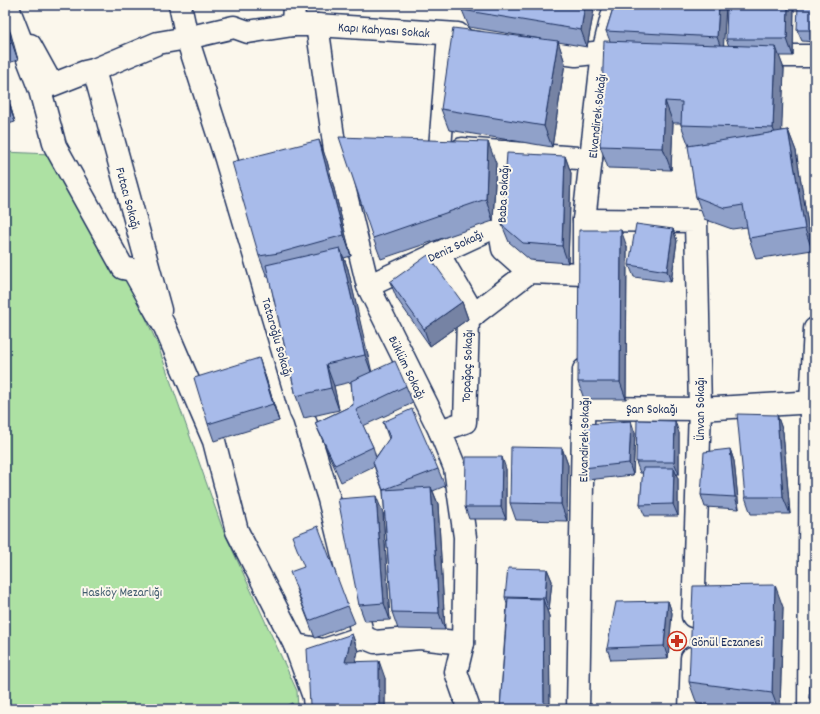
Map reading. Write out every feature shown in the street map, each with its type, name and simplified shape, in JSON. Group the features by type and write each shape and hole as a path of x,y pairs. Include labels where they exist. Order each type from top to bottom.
{"street":[{"name":"Kapı Kahyası Sokak","path":"7,5 52,85 94,70 158,43 234,27 248,32 294,15 318,25 458,34 465,41 576,55 603,52 652,55"},
{"path":"7,5 40,90 55,146 123,268 133,270 164,327 214,441 237,531 295,645 314,697 315,709"},
{"name":"Tataroğlu Sokağı","path":"180,5 187,38 235,161 300,412 304,418 329,498 363,637"},
{"name":"Elvandirek Sokağı","path":"528,272 584,282 584,220 603,52 615,5"},
{"name":"Büklüm Sokağı","path":"318,25 335,150 368,286 440,431 455,468 465,537 463,643 456,672 469,709"},
{"path":"440,148 449,34"},
{"path":"748,56 815,56"},
{"name":"Futacı Sokağı","path":"94,70 164,327"},
{"path":"418,149 440,148 591,158"},
{"path":"312,153 335,150 357,150"},
{"name":"Baba Sokağı","path":"504,152 499,225 503,249 528,272"},
{"name":"Ünvan Sokağı","path":"584,220 696,221 700,409 690,709"},
{"name":"Deniz Sokağı","path":"368,286 499,225"},
{"path":"438,253 474,315"},
{"name":"Topağaç Sokağı","path":"440,431 465,422 468,319 528,272"},
{"path":"809,709 815,329"},
{"name":"Elvandirek Sokağı","path":"578,709 584,352"},
{"name":"Şan Sokağı","path":"584,408 700,409 813,402"},
{"path":"295,645 324,650 363,637 375,642 420,638 463,643"}],"green space":[{"name":"Hasköy Mezarlığı","path":"5,152 50,154 127,276 157,343 222,527 297,691 298,709 5,709"}],"building":[{"path":"463,5 585,5 581,30 462,10"},
{"path":"614,5 719,5 717,37 606,31"},
{"path":"727,5 788,5 787,39 726,39"},
{"path":"798,5 815,5 815,30 797,30"},
{"path":"5,20 12,43 5,45"},
{"path":"453,28 558,41 544,126 441,109"},
{"path":"604,41 776,47 773,128 681,125 682,102 665,101 663,148 600,146"},
{"path":"5,92 9,105 5,106"},
{"path":"788,130 805,229 749,238 743,205 725,208 696,197 688,146"},
{"path":"339,137 488,142 486,199 373,238"},
{"path":"319,140 344,235 279,253 259,256 232,162"},
{"path":"507,153 565,156 562,246 523,243 502,225"},
{"path":"636,224 673,229 667,271 629,265"},
{"path":"579,230 621,230 620,382 578,382"},
{"path":"340,248 365,355 326,364 331,388 296,396 266,265"},
{"path":"428,255 462,302 424,329 390,282"},
{"path":"259,358 273,404 208,424 194,378"},
{"path":"395,361 406,386 356,410 373,447 335,465 315,423 353,405 351,381"},
{"path":"412,409 438,469 383,490 373,462 390,437 383,422"},
{"path":"737,414 777,415 783,497 745,497"},
{"path":"637,420 675,421 674,462 636,462"},
{"path":"631,421 629,463 583,468 586,424"},
{"path":"511,447 562,448 561,504 510,503"},
{"path":"730,449 735,497 701,495 704,452"},
{"path":"466,457 502,457 501,507 465,507"},
{"path":"643,468 674,468 673,504 640,505"},
{"path":"431,487 439,613 392,612 383,490"},
{"path":"376,496 384,603 359,605 338,499"},
{"path":"318,526 348,606 309,621 290,572 304,567 292,536"},
{"path":"508,568 547,569 545,598 505,597"},
{"path":"775,585 772,693 689,682 693,586"},
{"path":"508,598 543,599 544,709 500,709"},
{"path":"668,601 664,646 607,648 616,602"},
{"path":"813,605 815,605 815,699 809,698 813,654"},
{"path":"352,634 345,662 379,661 379,703 357,709 334,709 310,705 307,649"},
{"path":"292,703 295,709 279,709"}],"place":[{"name":"Gönül Eczanesi","path":"677,641"}]}
